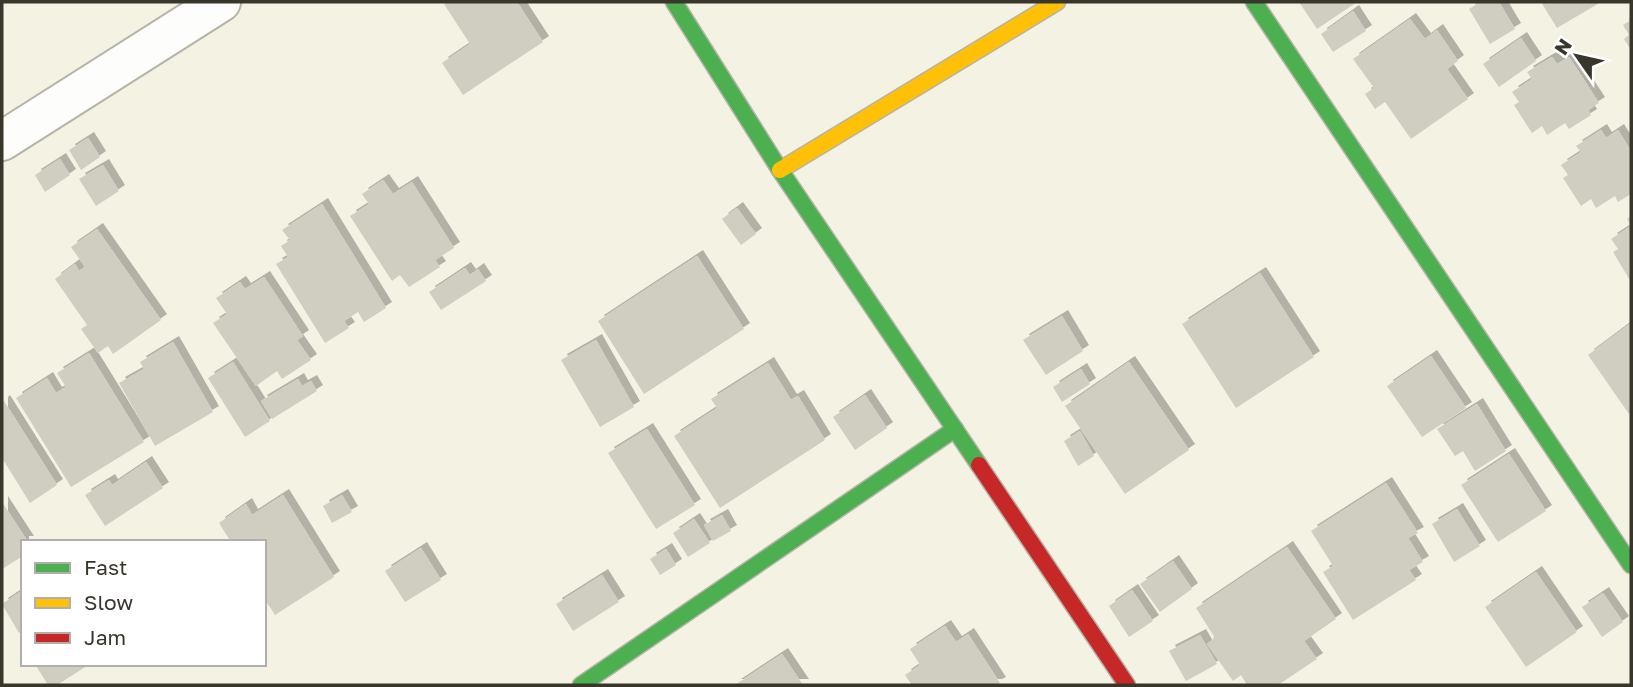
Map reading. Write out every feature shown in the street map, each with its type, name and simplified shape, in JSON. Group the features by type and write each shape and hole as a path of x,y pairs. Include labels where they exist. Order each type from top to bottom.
{"street":[{"path":"2,141 221,2"},
{"path":"674,2 780,170 1126,685"},
{"path":"780,170 1057,2"},
{"path":"1254,2 1631,565"},
{"path":"581,685 956,429"}],"building":[{"path":"517,2 543,42 463,95 442,63 470,44 444,4"},
{"path":"1299,2 1357,2 1317,29"},
{"path":"1480,2 1499,2 1515,29 1490,44 1469,9"},
{"path":"1541,2 1601,2 1557,28"},
{"path":"1353,11 1366,31 1333,52 1321,34"},
{"path":"1410,19 1425,39 1437,30 1458,61 1447,69 1468,99 1411,139 1385,102 1375,109 1365,94 1374,88 1353,59"},
{"path":"1631,20 1631,50 1624,39 1629,35 1623,25"},
{"path":"1521,38 1536,61 1499,87 1483,64"},
{"path":"1552,57 1557,64 1569,57 1599,103 1588,110 1591,115 1569,129 1565,123 1547,135 1542,126 1532,133 1514,105 1519,102 1512,92 1532,79 1527,72"},
{"path":"1601,130 1606,138 1618,130 1631,151 1631,194 1618,202 1615,196 1596,208 1591,199 1581,206 1563,178 1568,175 1561,165 1581,152 1576,146"},
{"path":"88,138 100,157 81,170 69,150"},
{"path":"60,159 70,175 45,192 35,175"},
{"path":"103,165 119,191 96,206 79,179"},
{"path":"383,180 393,194 412,182 454,248 435,260 440,267 409,287 400,275 392,281 350,216 369,204 362,194"},
{"path":"322,204 386,308 364,322 358,312 344,321 349,328 325,343 276,264 288,257 281,246 290,240 282,230"},
{"path":"737,208 756,234 741,245 722,219"},
{"path":"1631,226 1631,282 1613,252 1618,249 1611,239"},
{"path":"97,229 161,320 113,354 108,346 98,353 81,329 87,325 55,279 75,264 79,271 85,267 71,247"},
{"path":"697,256 744,329 644,394 598,321"},
{"path":"465,268 470,275 478,269 486,281 441,310 429,292"},
{"path":"1260,273 1314,357 1236,408 1182,324"},
{"path":"264,277 303,336 297,340 311,360 282,379 277,371 256,386 213,323 227,314 216,298 240,282 245,289"},
{"path":"1062,316 1083,351 1046,375 1023,340"},
{"path":"1631,323 1631,412 1629,414 1588,355"},
{"path":"596,340 634,407 600,427 561,360"},
{"path":"173,342 213,412 155,446 119,383 144,369 140,362"},
{"path":"89,353 144,442 71,487 16,398 47,378 56,393 66,387 57,373"},
{"path":"1431,356 1466,408 1422,437 1387,386"},
{"path":"233,362 270,421 245,437 208,378"},
{"path":"1129,362 1189,450 1125,494 1065,406"},
{"path":"768,363 791,400 798,396 825,440 720,508 674,436 717,408 711,399"},
{"path":"1081,369 1090,384 1062,402 1053,387"},
{"path":"298,379 302,386 311,381 317,391 272,419 261,401"},
{"path":"865,395 887,428 855,450 833,417"},
{"path":"4,401 57,485 30,503 2,458"},
{"path":"1477,404 1506,451 1475,471 1463,451 1455,456 1437,429"},
{"path":"647,429 695,505 656,529 608,453"},
{"path":"1080,431 1094,456 1078,466 1064,441"},
{"path":"1509,454 1546,511 1498,542 1461,485"},
{"path":"146,462 163,488 105,526 85,495 109,480 112,485"},
{"path":"1386,483 1418,533 1408,538 1423,562 1409,570 1416,580 1353,620 1323,572 1333,566 1311,531"},
{"path":"283,495 334,577 275,615 266,601 266,540 230,540 219,523 246,504 252,515"},
{"path":"342,495 352,512 332,523 323,506"},
{"path":"2,502 27,540 21,540 21,557 2,569"},
{"path":"1457,509 1480,546 1454,562 1432,524"},
{"path":"722,515 731,531 713,541 704,525"},
{"path":"694,519 710,543 688,557 673,533"},
{"path":"1287,547 1336,619 1304,641 1317,659 1278,685 1247,685 1241,675 1233,681 1207,644 1215,638 1196,608"},
{"path":"421,548 441,580 405,602 385,571"},
{"path":"666,549 676,565 660,575 650,559"},
{"path":"1173,561 1192,589 1160,612 1140,584"},
{"path":"1536,572 1577,632 1526,667 1485,607"},
{"path":"602,575 619,602 573,631 556,604"},
{"path":"1132,590 1153,621 1129,637 1109,606"},
{"path":"21,591 19,633 2,604"},
{"path":"1603,593 1623,622 1602,637 1582,607"},
{"path":"945,626 956,642 968,634 1000,683 912,685 905,675 920,665 910,649"},
{"path":"1200,635 1217,664 1186,681 1169,651"},
{"path":"782,654 803,685 735,685"},
{"path":"36,666 87,666 57,685 48,685"}],"traffic: fast":[{"path":"674,2 780,170 979,465"},
{"path":"1254,2 1631,565"},
{"path":"581,685 955,429"}],"traffic: slow":[{"path":"780,170 1057,2"}],"traffic: jam":[{"path":"979,465 1127,685"}]}
